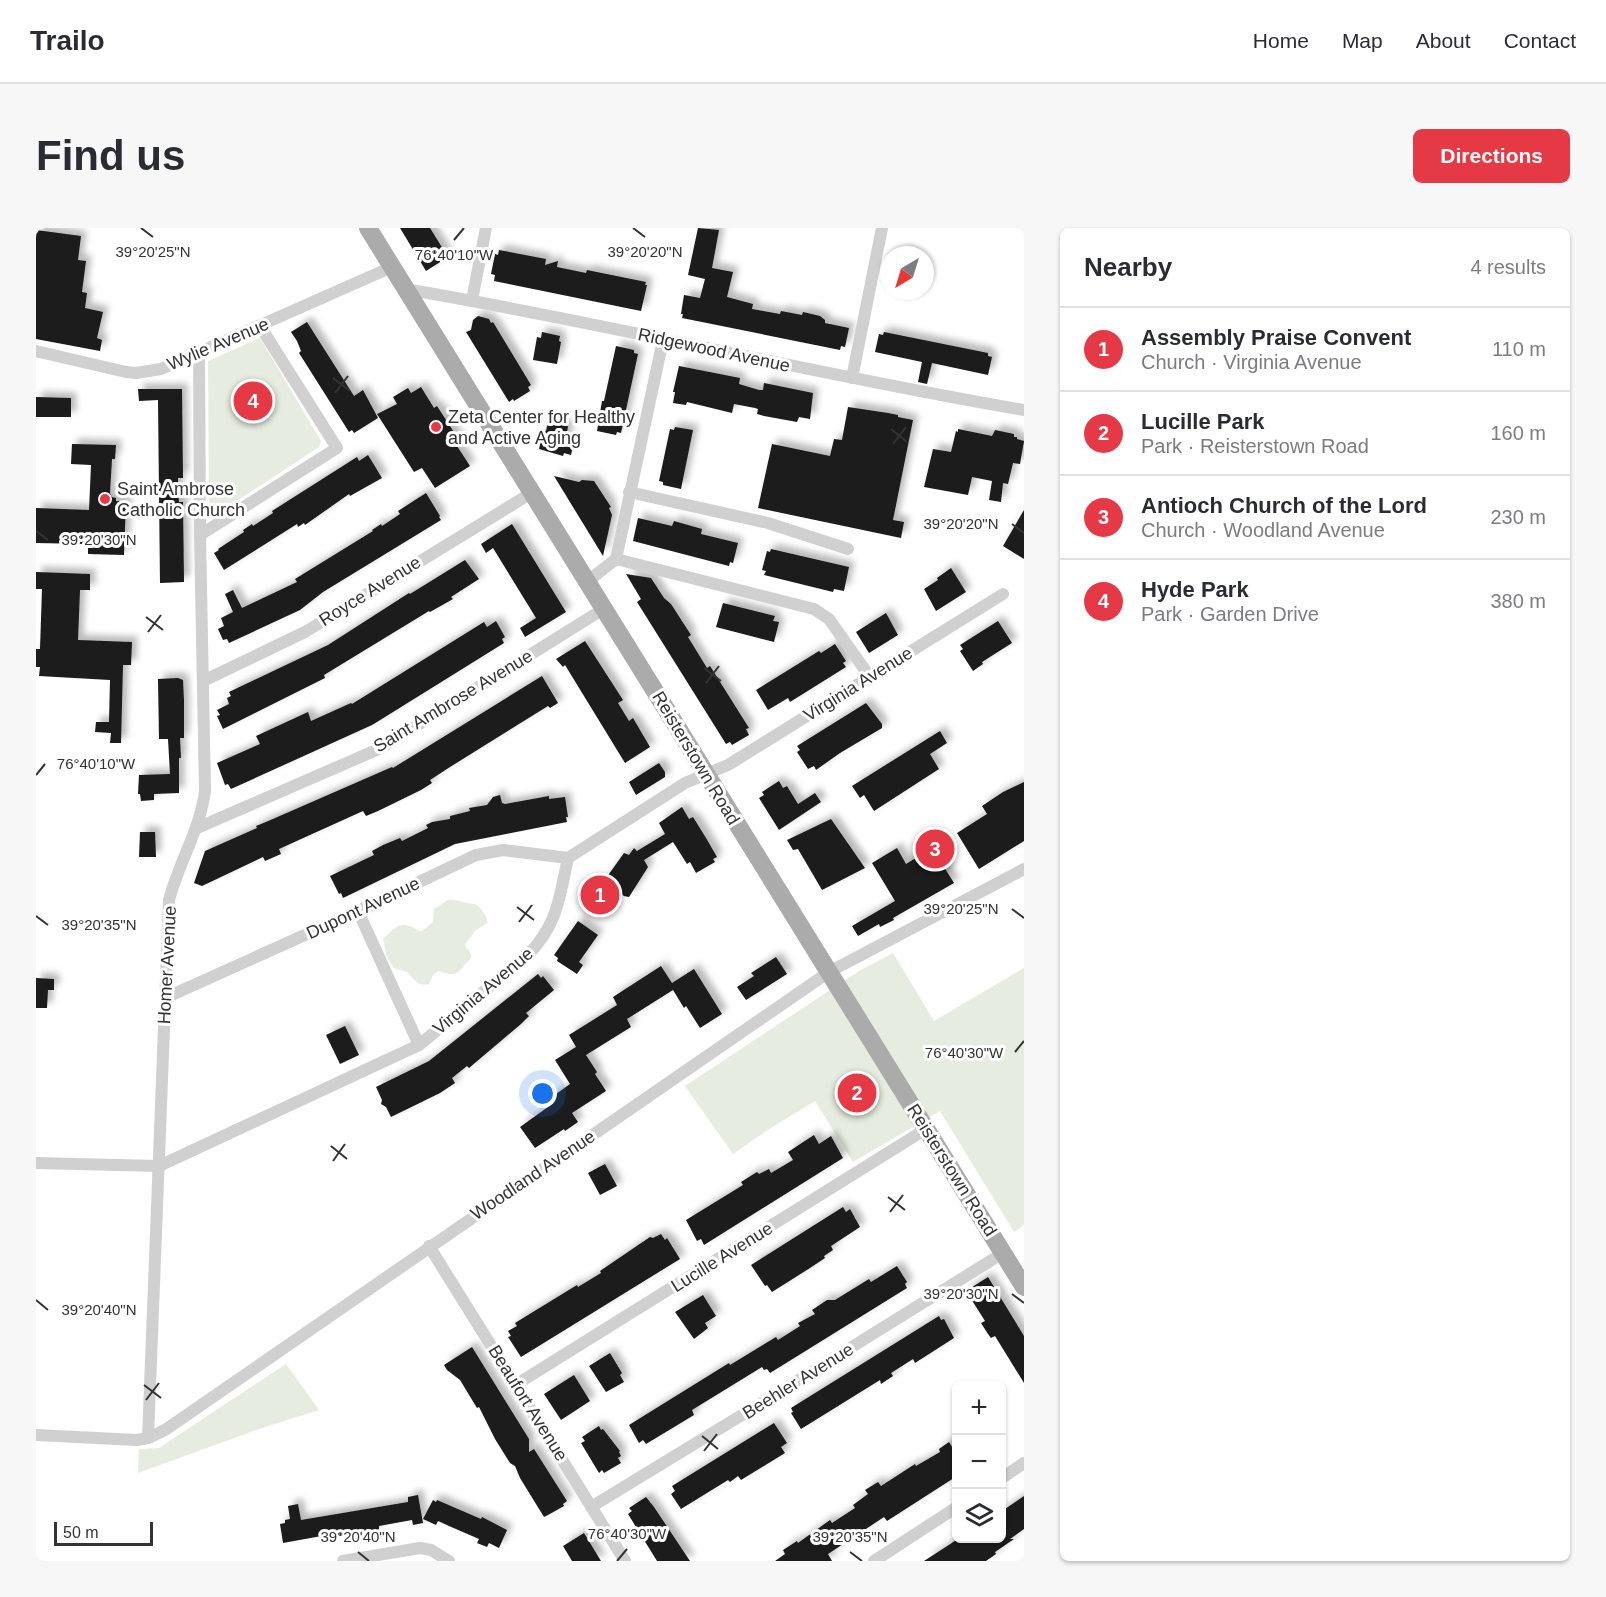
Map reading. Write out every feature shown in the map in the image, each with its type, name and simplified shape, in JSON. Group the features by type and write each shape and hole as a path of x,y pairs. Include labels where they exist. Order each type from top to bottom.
{"main road":[{"name":"Reisterstown Road","path":"368,228 605,608 706,776 1003,1252 1021,1276"}],"street":[{"path":"472,300 486,228"},
{"path":"852,378 882,228"},
{"name":"Wylie Avenue","path":"36,351 136,373 161,369 392,267"},
{"name":"Ridgewood Avenue","path":"405,289 472,300 852,378 1024,410"},
{"path":"200,536 337,448 260,326"},
{"path":"588,581 616,559 663,340"},
{"name":"Homer Avenue","path":"148,1438 169,900 180,866 197,828 205,791 199,353"},
{"name":"Royce Avenue","path":"203,681 305,632 532,492"},
{"path":"629,492 768,523 848,549"},
{"path":"616,559 814,609 829,619 870,677"},
{"name":"Virginia Avenue","path":"36,1163 159,1166 419,1045 527,956 540,942 554,919 568,858 685,783 728,765 1003,594"},
{"name":"Saint Ambrose Avenue","path":"197,828 381,748 605,608"},
{"name":"Dupont Avenue","path":"165,998 476,855 488,851 519,851 568,858"},
{"name":"Woodland Avenue","path":"36,1435 137,1440 148,1438 165,1430 829,972 1024,869"},
{"path":"358,911 419,1045"},
{"name":"Lucille Avenue","path":"517,1384 926,1129"},
{"name":"Beaufort Avenue","path":"429,1246 517,1384 625,1561"},
{"name":"Beehler Avenue","path":"591,1507 1003,1252"},
{"path":"1006,1475 1024,1463"},
{"path":"874,1561 952,1510"},
{"path":"343,1561 420,1548 431,1550 449,1561"}],"shaded area":[{"path":"260,338 321,441 319,447 220,512 209,508 208,361"},
{"path":"448,900 475,904 484,912 487,923 475,931 465,944 471,956 457,973 438,971 433,975 429,984 419,984 407,972 394,968 387,957 383,939 401,925 421,932 433,922 434,909"},
{"path":"893,953 934,1021 1024,968 1024,1225 1014,1232 940,1111 853,1162 815,1101 733,1154 685,1086 859,971"},
{"path":"286,1364 319,1410 138,1473 139,1449 159,1448"}],"building":[{"path":"400,228 430,228 448,257 426,271"},
{"path":"698,228 719,230 712,268 733,272 727,297 753,304 752,309 780,314 781,311 802,315 803,312 820,316 825,323 849,328 845,347 841,346 840,350 682,318 684,295 700,298 705,279 688,275"},
{"path":"36,230 81,236 78,260 86,261 82,292 87,293 85,308 103,312 97,338 102,340 100,351 36,339"},
{"path":"499,250 546,259 545,265 558,261 557,267 586,273 587,270 646,282 641,311 494,281 495,275 491,274 495,254 498,255"},
{"path":"478,316 493,322 531,385 528,387 530,391 514,401 513,399 509,402 466,332 471,330 473,320"},
{"path":"307,322 354,396 363,390 378,418 354,433 352,430 349,432 299,353 301,351 291,332"},
{"path":"542,332 560,336 557,364 533,360 537,337 541,338"},
{"path":"884,332 988,353 988,356 992,357 988,375 932,363 927,384 918,382 922,362 875,352 879,334 883,335"},
{"path":"616,346 634,350 634,353 638,354 621,433 617,432 616,435 597,431"},
{"path":"679,366 740,378 739,384 759,390 763,390 764,383 813,393 810,419 799,417 797,422 764,416 757,414 758,409 734,404 732,413 687,402 686,405 673,403"},
{"path":"421,387 434,408 437,406 461,443 457,446 470,466 435,488 422,468 414,472 377,414 397,404 393,397 408,388 411,393"},
{"path":"138,389 182,389 183,478 178,478 178,490 179,502 183,502 184,582 160,583 158,400 139,401"},
{"path":"36,397 71,398 71,417 36,417"},
{"path":"848,407 898,415 898,417 913,420 893,520 904,522 901,538 758,508 772,444 830,456 834,439 842,440"},
{"path":"548,422 568,426 566,439 574,441 571,455 564,453 563,456 539,449 543,430 546,431"},
{"path":"675,427 693,430 681,489 663,485 663,482 659,481 670,429 674,430"},
{"path":"958,429 992,436 995,430 1014,434 1014,437 1024,441 1020,464 1013,463 1008,484 1003,483 1001,502 989,500 992,481 972,477 968,495 924,487 933,449 951,452"},
{"name":"Saint Ambrose Catholic Church","path":"72,444 116,445 115,459 112,459 110,493 116,501 126,501 124,555 88,554 88,544 36,543 36,508 89,510 91,465 71,464"},
{"path":"368,455 382,478 350,496 349,494 305,525 304,523 298,527 297,524 224,570 214,553 218,549 252,524 253,526 273,513 272,511 357,457 359,461"},
{"path":"554,476 579,482 594,481 611,507 609,508 612,515 603,556"},
{"path":"426,493 441,520 323,592 300,610 229,643 227,639 223,640 218,629 224,626 221,618 233,612 225,594 233,590 242,608 297,582 295,579 381,524 382,526 400,514 398,511"},
{"path":"1024,510 1024,559 1003,546"},
{"path":"638,518 672,526 674,521 702,529 701,534 738,543 733,563 730,562 729,566 633,541"},
{"path":"512,524 566,612 525,637 520,628 536,618 493,548 486,553 481,544"},
{"path":"771,549 849,567 844,591 834,589 833,592 764,575 766,571 762,570 767,551 770,552"},
{"path":"465,560 479,579 451,597 453,599 429,611 324,675 325,678 223,729 217,716 220,715 217,710 229,704 227,698 231,696 229,692 328,645"},
{"path":"951,568 966,592 936,611 924,589"},
{"path":"36,572 90,574 90,590 80,590 78,640 132,642 131,665 123,665 121,743 110,743 111,733 95,732 96,722 109,722 110,680 39,676 40,667 36,667 36,649 40,649 42,589 36,589"},
{"path":"626,574 651,578 664,598 671,604 691,635 688,637 707,668 710,666 749,728 746,729 749,735 732,745 730,742 726,744 637,602 641,599"},
{"path":"723,603 775,616 773,621 779,622 774,642 716,627"},
{"path":"886,613 898,635 869,653 856,632"},
{"path":"496,621 505,637 502,639 504,643 372,725 231,789 228,784 225,785 217,763 260,744 256,736 308,712 311,721 352,704 484,622 487,627"},
{"path":"998,621 1012,643 982,662 983,664 973,671 960,651 963,649 960,645"},
{"path":"585,641 623,700 618,703 629,721 633,718 650,747 625,763 565,665 563,667 556,659"},
{"path":"835,644 846,661 843,663 846,667 790,702 788,698 768,710 756,690 819,651 821,653"},
{"path":"542,676 558,703 550,708 548,706 450,767 430,780 432,783 421,790 366,816 363,811 279,849 281,854 265,861 263,857 202,886 194,883 205,851 257,828 256,826 393,768"},
{"path":"158,679 183,680 184,701 184,738 180,738 179,793 154,794 154,800 141,801 140,794 138,794 139,775 170,774 168,739 159,739"},
{"path":"866,703 882,724 882,728 816,770 814,766 808,769 797,752 800,750 797,746"},
{"path":"940,731 947,743 930,754 939,769 874,811 864,795 860,798 852,786"},
{"path":"659,763 665,772 665,777 636,795 629,782"},
{"path":"779,781 783,788 787,786 798,804 815,793 821,802 779,830 759,798 764,795 762,792"},
{"path":"1024,782 1024,841 979,869 957,833 987,814 982,806"},
{"path":"500,795 502,803 505,804 549,796 549,799 565,797 567,822 455,844 343,898 341,893 339,894 330,876 374,855 372,851 383,845 400,838 402,841 428,828 426,825 432,822 450,819 450,816 470,811 469,808 487,805 493,797"},
{"path":"682,807 689,819 693,817 706,838 717,857 713,859 715,862 696,873 690,862 687,864 673,842 644,860 648,867 629,897 624,896 604,881 624,853 629,855 634,848 637,851 665,834 659,823"},
{"path":"831,819 865,868 822,890 798,849 793,850 787,840"},
{"path":"140,832 155,832 156,857 139,857"},
{"path":"897,848 906,864 932,848 954,883 893,918 894,920 880,927 879,924 858,936 852,926 895,901 872,863"},
{"path":"578,921 598,935 579,962 583,965 577,974 557,961 558,958 554,955"},
{"path":"776,957 787,974 746,1000 737,987 754,976 751,973"},
{"path":"661,966 672,983 694,969 722,1014 700,1028 673,990 627,1019 631,1027 586,1055 606,1091 572,1113 578,1122 535,1148 520,1127 548,1107 545,1102 570,1084 555,1060 576,1047 569,1035 617,1005 613,997"},
{"path":"538,974 541,978 543,976 554,990 526,1013 529,1016 521,1024 469,1068 467,1066 452,1078 455,1083 391,1117 386,1107 381,1104 382,1100 376,1087 429,1061"},
{"path":"36,978 54,979 54,990 48,990 47,1008 36,1008"},
{"path":"345,1026 359,1055 340,1064 326,1035"},
{"path":"814,1135 819,1144 831,1136 843,1158 704,1245 701,1239 697,1241 686,1220 743,1185 741,1182 757,1172 759,1174 769,1169 771,1173 793,1160 788,1152"},
{"path":"605,1164 617,1186 600,1195 588,1173"},
{"path":"843,1207 846,1212 850,1209 860,1227 831,1246 833,1250 824,1256 825,1258 772,1292 767,1285 765,1286 751,1265"},
{"path":"661,1234 665,1240 667,1238 680,1259 521,1357 508,1337 511,1336 508,1331 517,1326 515,1323 601,1273 600,1271 650,1237"},
{"path":"897,1266 907,1282 905,1284 907,1288 770,1373 762,1367 692,1410 694,1415 646,1444 643,1440 639,1443 629,1425 729,1363 730,1365 776,1337 778,1340 800,1326 798,1323 815,1314 812,1310 827,1300 835,1300 869,1279 871,1282"},
{"path":"988,1277 1024,1336 1024,1383 995,1336 991,1338 981,1323 985,1321 966,1291"},
{"path":"703,1295 716,1316 705,1323 708,1328 694,1339 675,1312"},
{"path":"939,1316 941,1320 944,1319 954,1338 915,1363 913,1359 891,1373 893,1376 881,1384 880,1380 801,1429 791,1413 793,1412 791,1408"},
{"path":"472,1347 529,1439 529,1452 534,1449 567,1501 563,1504 564,1506 544,1517 515,1466 510,1463 495,1439 479,1407 477,1408 460,1380 444,1365"},
{"path":"610,1353 622,1373 620,1375 624,1382 606,1392 589,1366"},
{"path":"574,1375 590,1401 561,1420 544,1394"},
{"path":"774,1423 787,1443 781,1447 785,1453 741,1480 738,1476 730,1482 728,1480 681,1509 671,1494 675,1491 672,1486"},
{"path":"599,1426 620,1451 621,1456 618,1458 621,1463 604,1473 602,1470 599,1473 581,1443 585,1441 582,1437"},
{"path":"949,1442 952,1447 952,1479 887,1521 884,1517 828,1554 832,1561 775,1561 785,1554 783,1550 797,1541 798,1543 830,1520 832,1523 855,1508 853,1505 868,1494 865,1490 878,1482 881,1486 915,1464 916,1466 940,1452 939,1449"},
{"path":"418,1495 423,1523 413,1525 412,1520 379,1526 379,1530 370,1533 339,1538 338,1533 283,1543 280,1524 290,1519 288,1506 298,1504 301,1520 408,1502 408,1497"},
{"path":"1024,1496 1024,1529 986,1561 924,1561 952,1543 1006,1543 1006,1508"},
{"path":"646,1497 690,1561 657,1561 628,1514 632,1511 629,1508"},
{"path":"433,1500 481,1519 482,1517 507,1530 499,1548 489,1543 487,1547 477,1543 479,1539 438,1521 436,1525 423,1519"},
{"path":"584,1533 601,1561 572,1561 563,1546"}],"place":[{"name":"Hyde Park","path":"253,401"},
{"name":"Zeta Center for Healthy and Active Aging","path":"436,427"},
{"name":"Saint Ambrose Catholic Church","path":"105,499"},
{"name":"Antioch Church of the Lord","path":"935,849"},
{"name":"Assembly Praise Convent","path":"600,895"},
{"name":"Lucille Park","path":"857,1093"}]}
